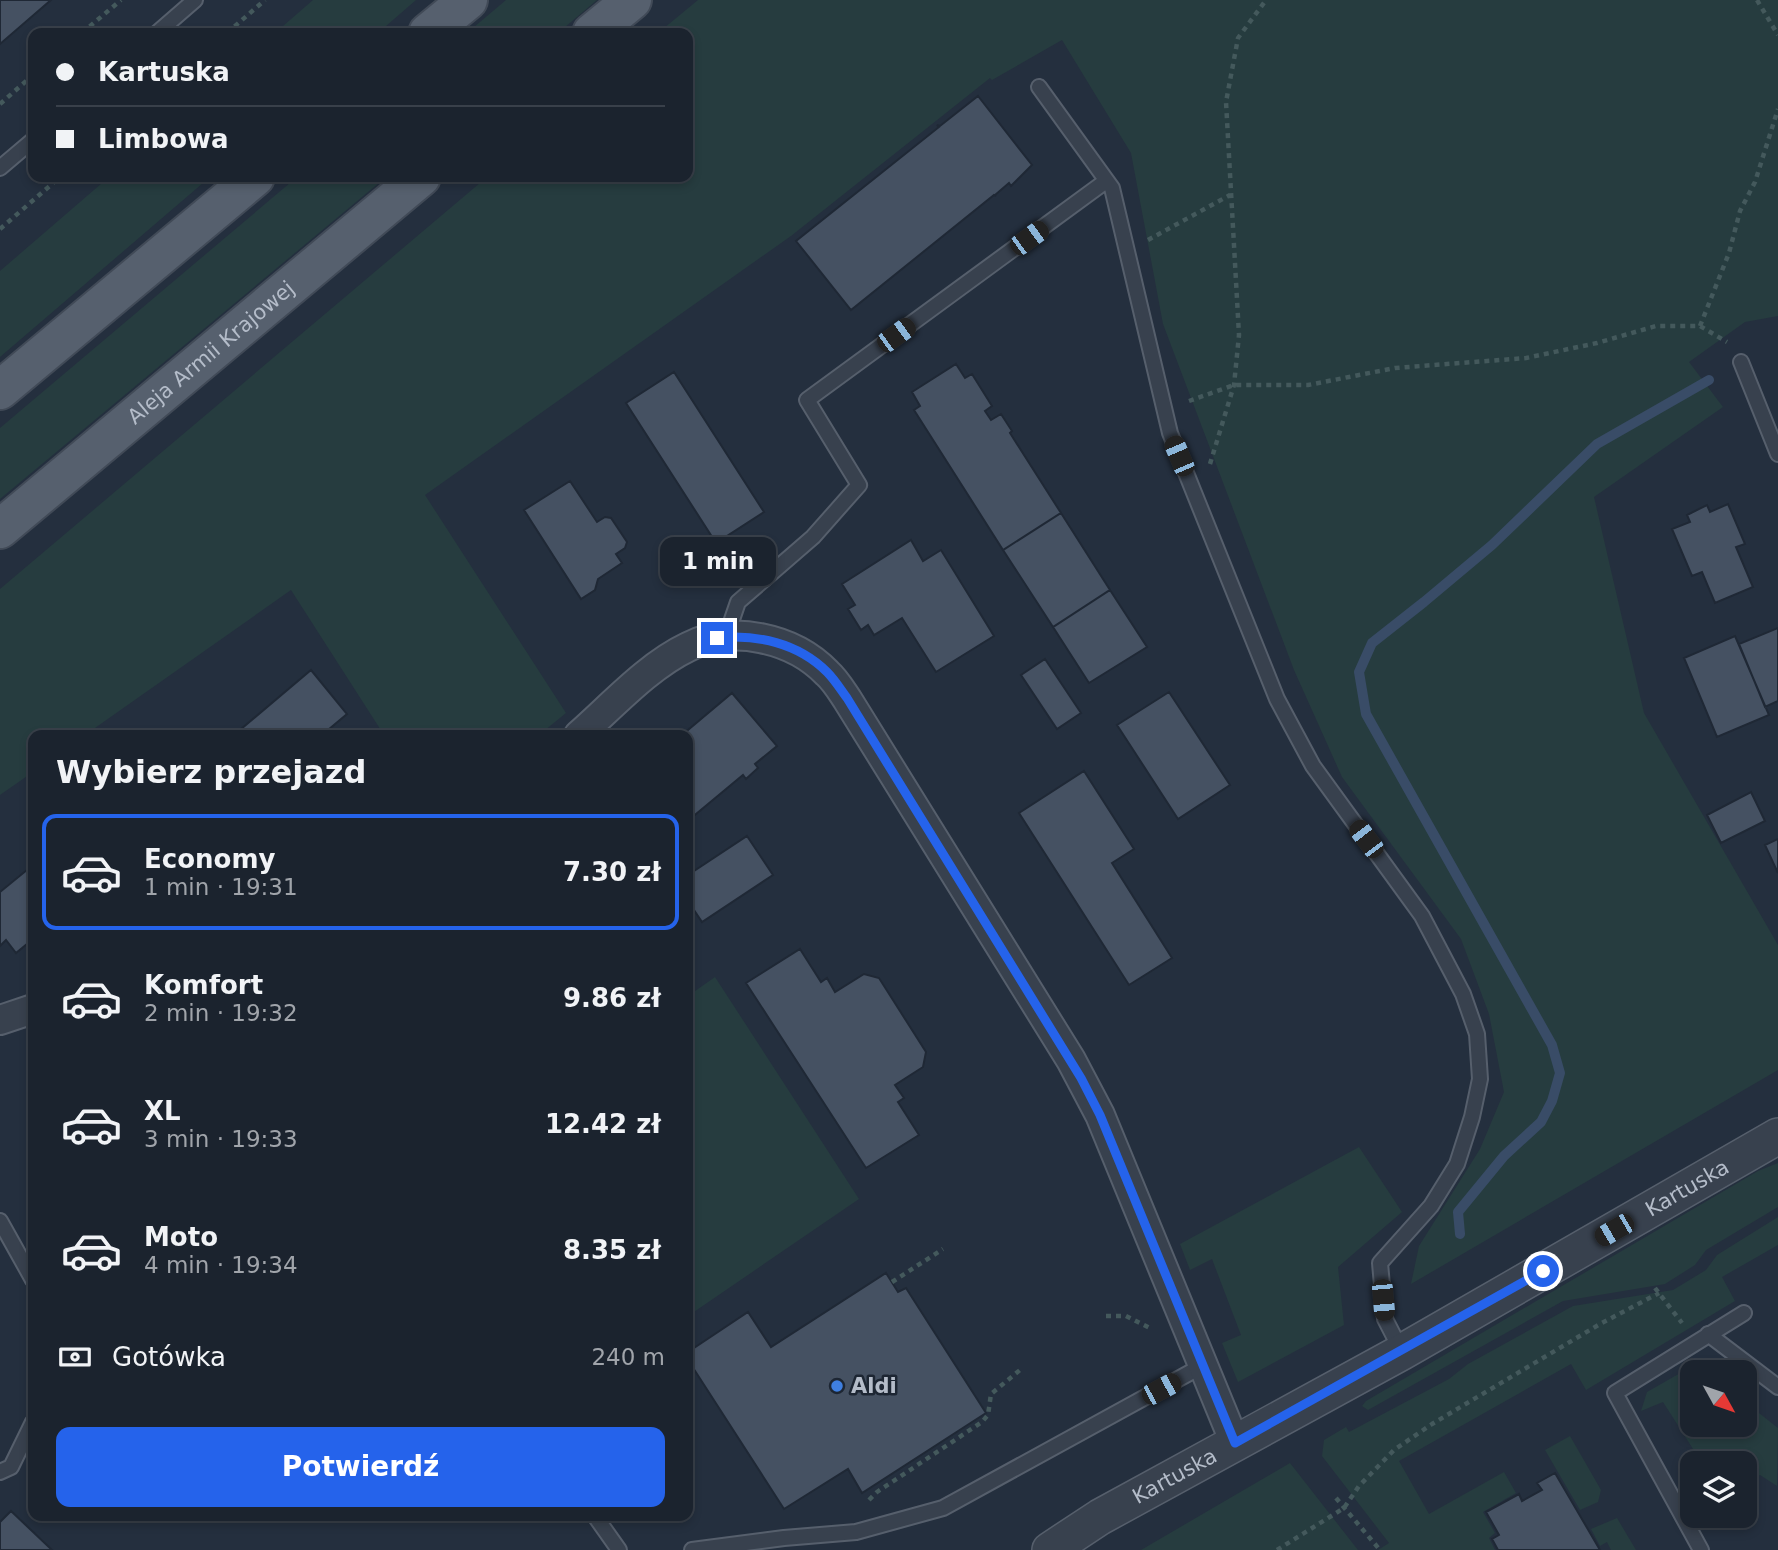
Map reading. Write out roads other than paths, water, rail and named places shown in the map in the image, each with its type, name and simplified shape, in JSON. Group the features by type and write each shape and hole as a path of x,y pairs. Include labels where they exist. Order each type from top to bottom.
{"main road":[{"path":"434,28 468,0"},
{"path":"598,28 632,0"},
{"path":"0,390 249,182"},
{"name":"Aleja Armii Krajowej","path":"0,529 415,182"}],"street":[{"path":"585,730 660,664 689,646 726,637 742,635 771,640 798,650 827,672 847,698 1071,1060 1100,1115 1235,1443"},
{"path":"0,1020 28,1011"},
{"name":"Kartuska","path":"1050,1550 1100,1517 1402,1352 1778,1136"}],"lane":[{"path":"163,28 195,0"},
{"path":"1039,87 1112,188 1170,433 1277,699 1313,766 1422,916 1464,995 1477,1034 1480,1079 1472,1117 1457,1164 1431,1206 1380,1263 1385,1319 1402,1352"},
{"path":"0,168 28,144"},
{"path":"726,637 738,602 813,537 859,485 807,400 1106,181"},
{"path":"1741,362 1778,454"},
{"path":"0,1221 28,1271"},
{"path":"1701,1550 1615,1393 1744,1313"},
{"path":"1708,1334 1778,1387"},
{"path":"692,1550 856,1532 943,1508 1202,1366"},
{"path":"0,1472 11,1467 28,1432"},
{"path":"599,1521 619,1550"}],"waterway":[{"path":"1460,1234 1458,1212 1504,1156 1541,1122 1552,1101 1560,1073 1552,1045 1366,714 1359,672 1372,643 1492,545 1597,444 1709,380"}],"place":[{"name":"Aldi","path":"837,1386"}]}
